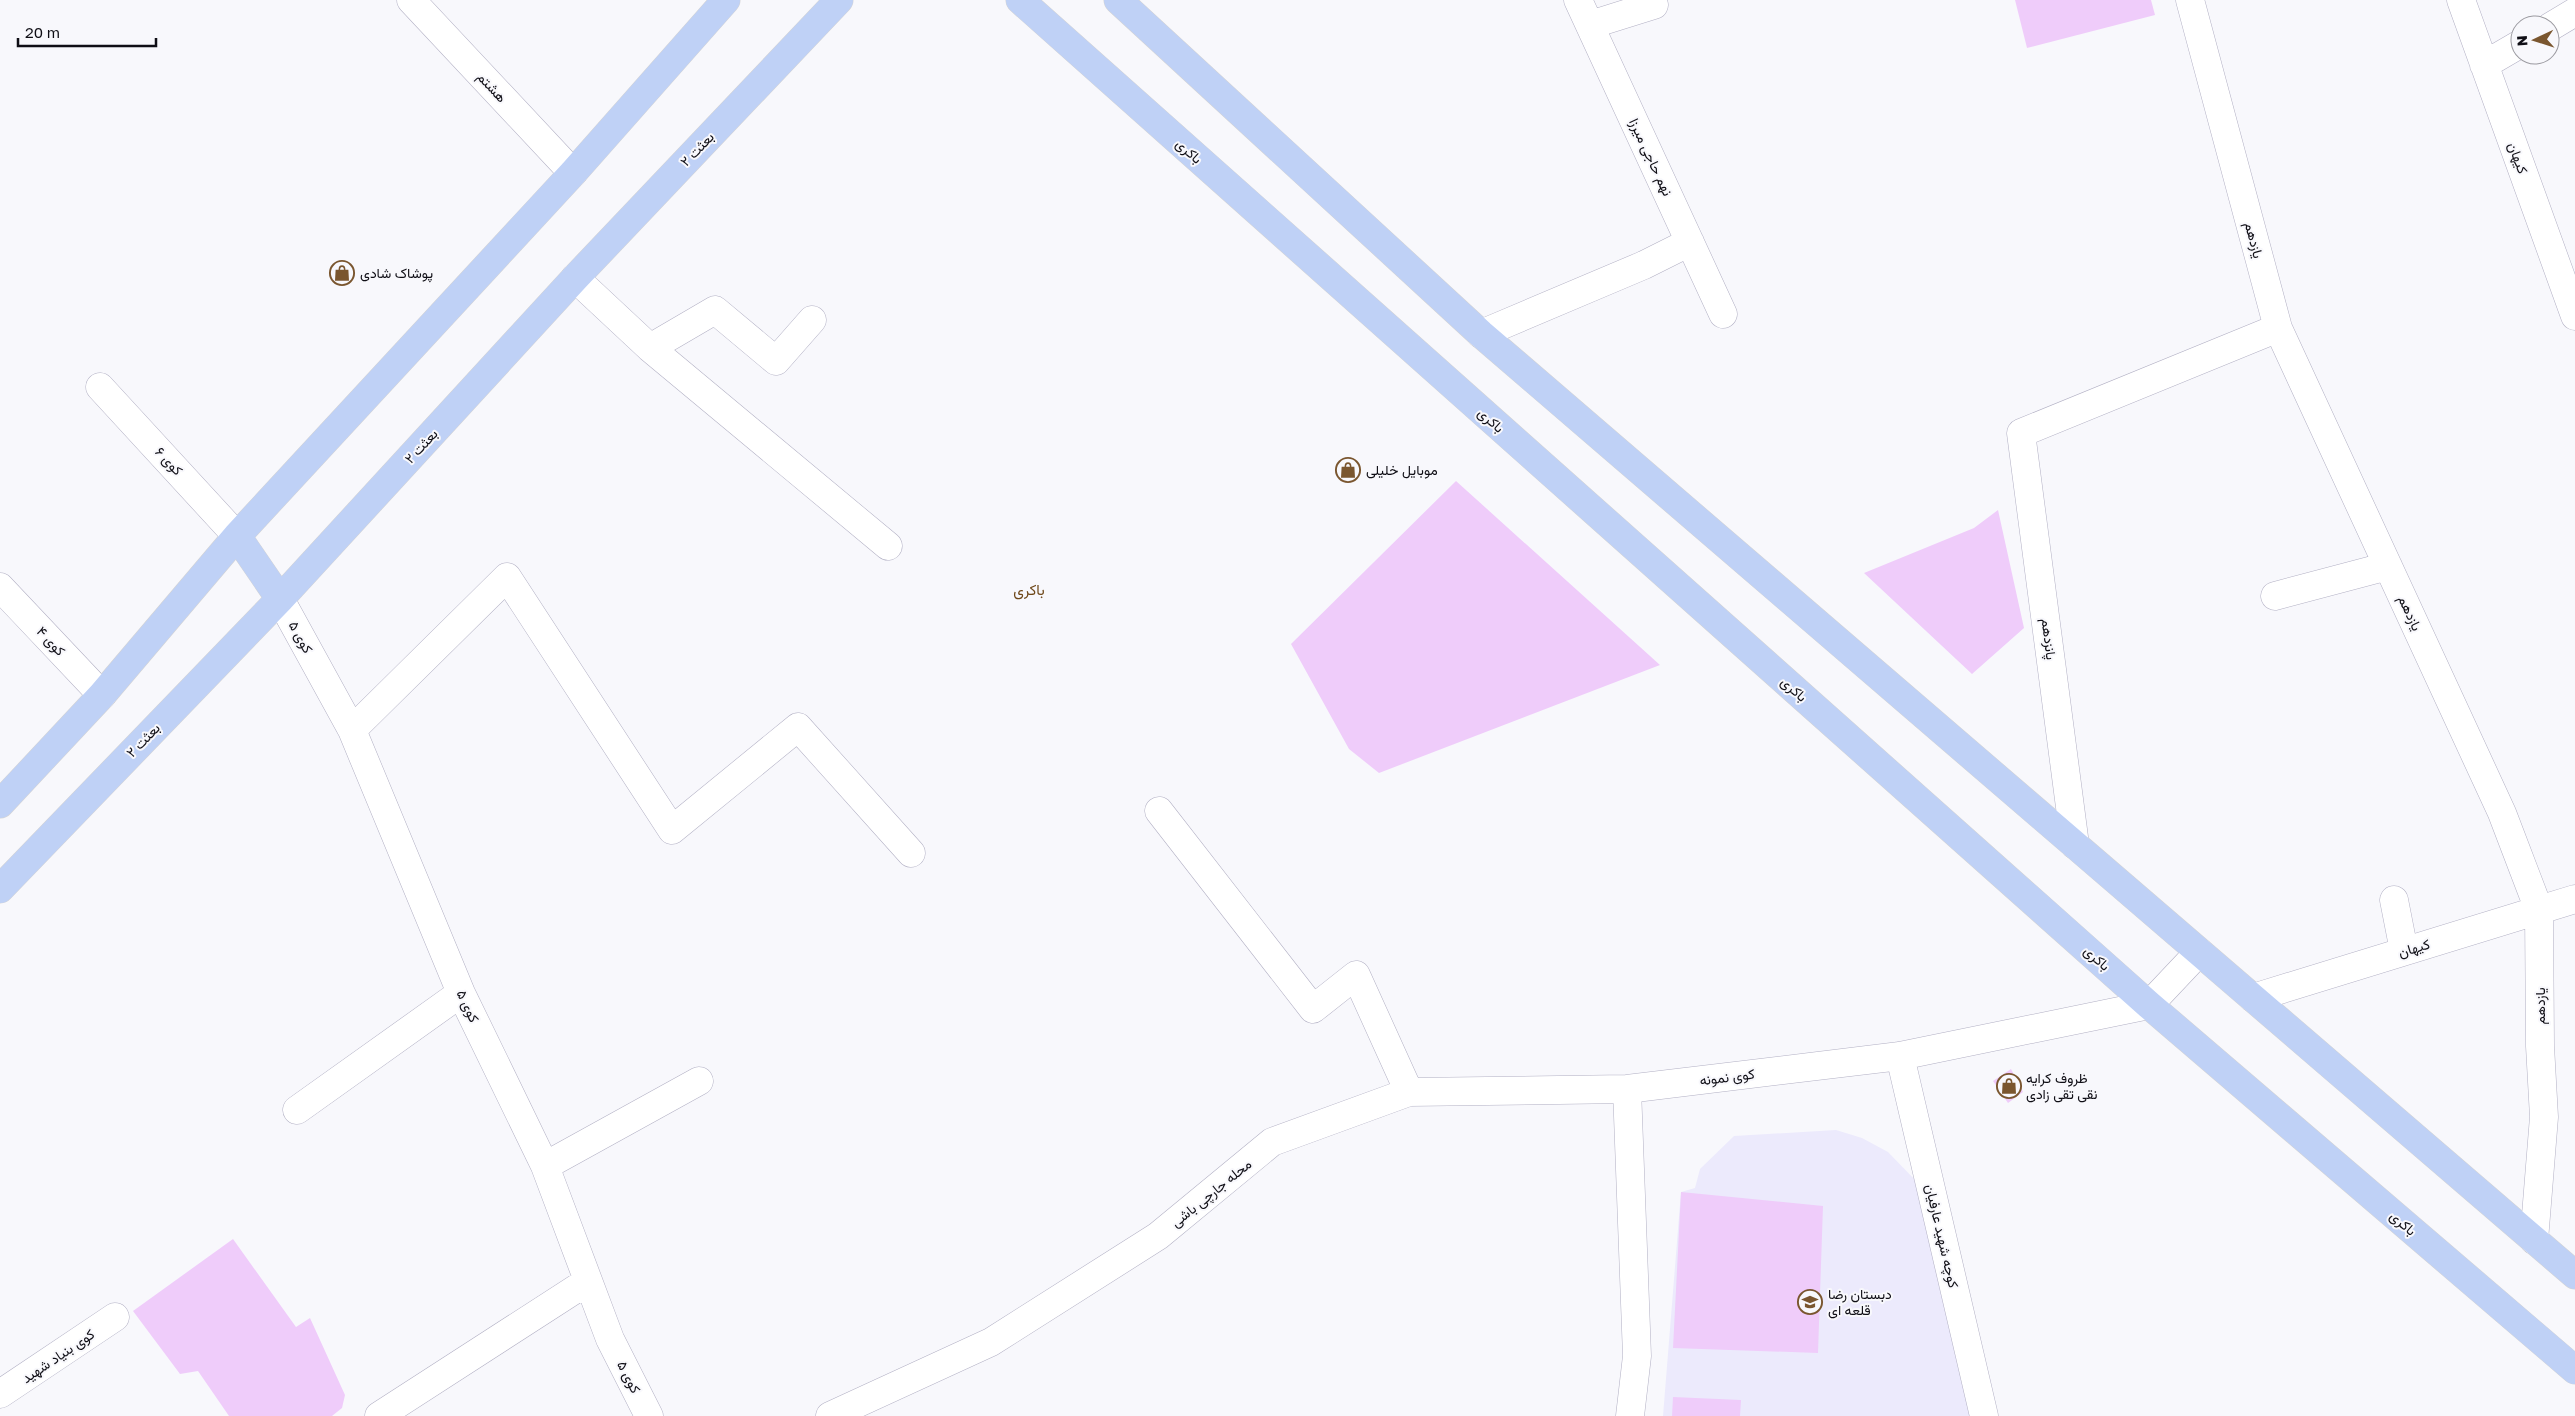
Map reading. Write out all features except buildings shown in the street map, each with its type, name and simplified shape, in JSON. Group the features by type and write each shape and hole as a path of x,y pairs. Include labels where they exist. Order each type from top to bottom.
{"main road":[{"path":"0,804 102,695 237,536 573,173 726,0"},
{"name":"بعثت ۲","path":"0,888 280,599 575,278 839,0"},
{"name":"باکری","path":"1020,0 2149,1005 2575,1370"},
{"path":"1118,0 1481,334 2575,1275"},
{"path":"237,536 280,599"}],"street":[{"name":"هشتم","path":"411,0 573,173"},
{"name":"نهم حاجی میرزا","path":"1578,0 1723,314"},
{"name":"یازدهم","path":"2190,0 2278,328 2502,813 2539,910 2540,1046 2544,1117 2534,1240"},
{"name":"کیهان","path":"2461,0 2575,316"},
{"path":"1590,25 1654,5"},
{"path":"2560,21 2575,12"},
{"path":"2484,65 2510,50"},
{"path":"1481,334 1644,265 1690,242"},
{"path":"575,278 650,348 888,546"},
{"path":"650,348 715,310 776,362 812,320"},
{"name":"پانزدهم","path":"2075,845 2021,433 2278,328"},
{"name":"کوی ۶","path":"100,387 237,536"},
{"path":"2275,596 2388,566"},
{"path":"352,730 507,577 672,830 798,727 911,853"},
{"name":"کوی ۴","path":"0,587 102,695"},
{"name":"کوی ۵","path":"280,599 352,730 461,993 545,1166 610,1339 649,1416"},
{"path":"1158,811 1313,1008 1356,975 1409,1092"},
{"name":"کیهان","path":"2252,998 2575,899"},
{"path":"2394,900 2404,951"},
{"path":"2149,1005 2199,952"},
{"path":"297,1110 461,993"},
{"name":"کوی نمونه","path":"1627,1089 1900,1056 2149,1005"},
{"name":"کوچه شهید عارفیان","path":"1900,1056 1984,1416"},
{"path":"545,1166 699,1081"},
{"path":"1627,1089 1636,1356 1630,1416"},
{"name":"محله جارچی باشی","path":"830,1416 991,1342 1158,1236 1272,1142 1409,1092 1627,1089"},
{"path":"378,1416 588,1280"},
{"name":"کوی بنیاد شهید","path":"0,1394 115,1317"}],"shaded area":[{"name":"دبستان رضا قلعه ای","path":"1836,1130 1862,1138 1888,1152 1918,1183 1973,1416 1663,1416 1681,1192 1695,1188 1700,1169 1734,1136"}],"place":[{"name":"پوشاک شادی","path":"342,273"},
{"name":"موبایل خلیلی","path":"1348,470"},
{"name":"ظروف کرایه نقی تقی زادی","path":"2009,1086"},
{"name":"دبستان رضا قلعه ای","path":"1810,1302"}],"district":[{"name":"باکری","path":"1029,590"}]}
